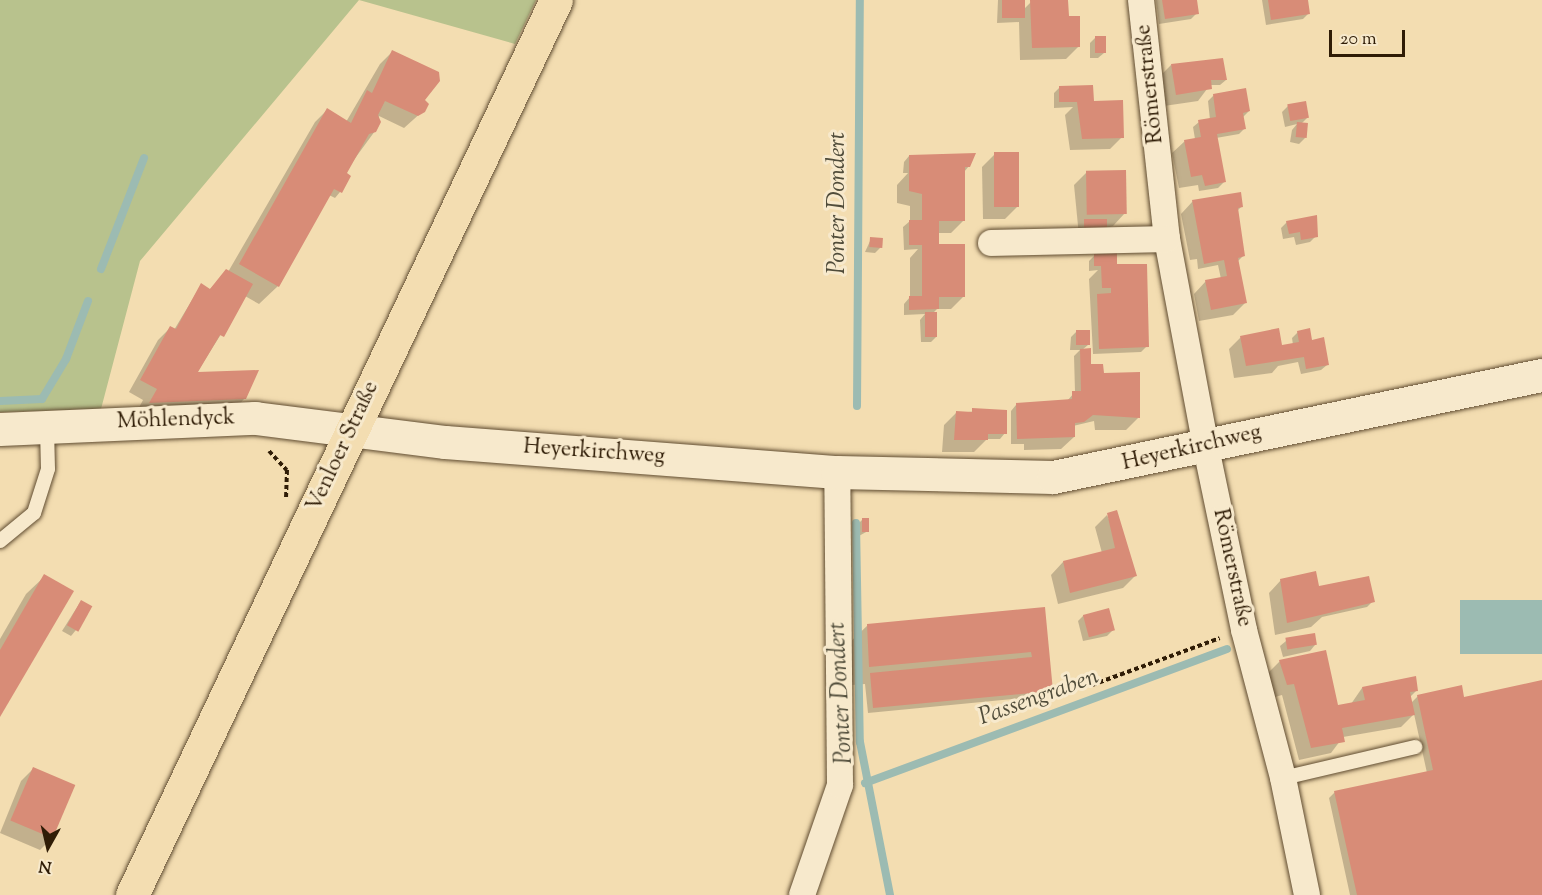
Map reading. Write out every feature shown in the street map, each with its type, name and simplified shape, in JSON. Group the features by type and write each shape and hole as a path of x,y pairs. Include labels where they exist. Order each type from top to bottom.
{"main road":[{"name":"Venloer Straße","path":"132,895 556,0"}],"street":[{"name":"Römerstraße","path":"1141,0 1167,239 1205,443 1244,630 1283,778 1307,895"},
{"path":"991,243 1167,239"},
{"name":"Heyerkirchweg","path":"352,428 445,442 837,472 1053,477 1155,459 1205,443 1542,375"},
{"name":"Möhlendyck","path":"0,429 255,418 352,428"},
{"path":"802,895 840,785 837,472"}],"lane":[{"path":"0,541 33,513 48,469 47,427"},
{"path":"1283,778 1415,747"}],"path":[{"path":"265,448 278,456 286,470 285,502 290,514 309,522"},
{"path":"1085,678 1092,685 1244,630"}],"green space":[{"path":"0,0 359,0 140,261 101,409 0,412"},
{"path":"359,0 536,0 515,44"}],"water":[{"path":"1460,600 1542,600 1542,654 1460,654"}],"building":[{"path":"1002,0 1025,0 1025,18 1002,18"},
{"path":"1030,0 1068,0 1069,16 1080,16 1080,47 1032,48"},
{"path":"1162,0 1197,0 1199,14 1165,19"},
{"path":"1268,0 1308,0 1310,14 1271,20"},
{"path":"1095,36 1106,36 1106,53 1095,53"},
{"path":"392,50 439,72 440,81 425,100 429,104 425,112 418,116 385,101 378,115 381,122 376,132 369,134 347,173 351,176 342,193 334,189 279,287 239,264 327,108 351,123 367,90 372,93"},
{"path":"1223,58 1227,80 1211,80 1212,89 1176,95 1171,64"},
{"path":"1093,85 1094,101 1123,100 1124,138 1082,139 1077,102 1059,102 1059,86"},
{"path":"1246,88 1250,111 1243,113 1246,129 1217,134 1226,182 1205,186 1202,175 1191,177 1184,140 1201,137 1198,120 1216,117 1213,94"},
{"path":"1306,101 1309,118 1290,121 1287,104"},
{"path":"1297,122 1308,123 1307,138 1296,137"},
{"path":"994,152 1019,152 1019,207 994,207"},
{"path":"976,153 970,167 965,167 965,221 939,221 939,244 965,244 965,297 939,297 939,309 909,310 909,296 922,296 922,245 909,245 909,220 922,220 922,194 909,191 909,155"},
{"path":"1126,170 1127,214 1087,215 1086,171"},
{"path":"1241,192 1243,207 1238,208 1245,256 1238,258 1247,303 1211,310 1205,280 1227,276 1224,260 1204,264 1192,200"},
{"path":"1317,215 1318,237 1301,240 1300,232 1289,234 1286,221"},
{"path":"1084,219 1107,219 1107,231 1084,231"},
{"path":"870,237 883,238 882,248 869,247"},
{"path":"1117,253 1117,264 1147,264 1149,347 1099,349 1097,294 1111,293 1111,288 1102,288 1101,266 1094,266 1094,254"},
{"path":"226,269 253,284 224,337 220,335 198,372 259,370 246,399 149,403 157,389 140,380 170,326 176,329 201,283 210,289"},
{"path":"925,312 937,312 937,337 925,337"},
{"path":"1279,328 1282,345 1299,342 1297,331 1310,328 1312,340 1324,337 1329,365 1306,369 1304,357 1246,366 1240,336"},
{"path":"1076,330 1090,330 1090,345 1076,345"},
{"path":"1091,348 1091,364 1103,364 1104,373 1140,372 1140,418 1093,415 1084,422 1075,423 1075,437 1017,439 1016,403 1072,399 1072,391 1081,391 1080,349"},
{"path":"972,408 1007,410 1007,434 988,434 988,440 954,440 956,411 972,412"},
{"path":"1117,510 1137,576 1070,593 1063,561 1115,548 1107,513"},
{"path":"862,518 869,518 869,532 862,532"},
{"path":"1316,571 1319,586 1369,576 1375,602 1287,623 1280,579"},
{"path":"44,574 74,591 0,717 0,650"},
{"path":"81,600 92,606 78,632 67,625"},
{"path":"1045,607 1053,691 873,708 870,673 1032,657 1031,652 869,667 867,624"},
{"path":"1109,608 1115,630 1089,637 1083,615"},
{"path":"1315,633 1317,645 1287,650 1285,638"},
{"path":"1326,650 1338,705 1365,700 1362,687 1416,676 1418,691 1410,692 1415,715 1342,728 1345,742 1311,748 1294,684 1287,685 1279,660"},
{"path":"1542,680 1542,895 1357,895 1334,791 1433,770 1417,695 1462,685 1464,697"},
{"path":"33,767 75,785 53,838 10,820"}],"waterway":[{"name":"Ponter Dondert","path":"857,406 860,0"},
{"path":"101,269 144,158"},
{"path":"0,401 42,399 66,359 88,301"},
{"name":"Ponter Dondert","path":"856,523 860,742 890,895"},
{"name":"Passengraben","path":"865,783 1227,649"}]}
